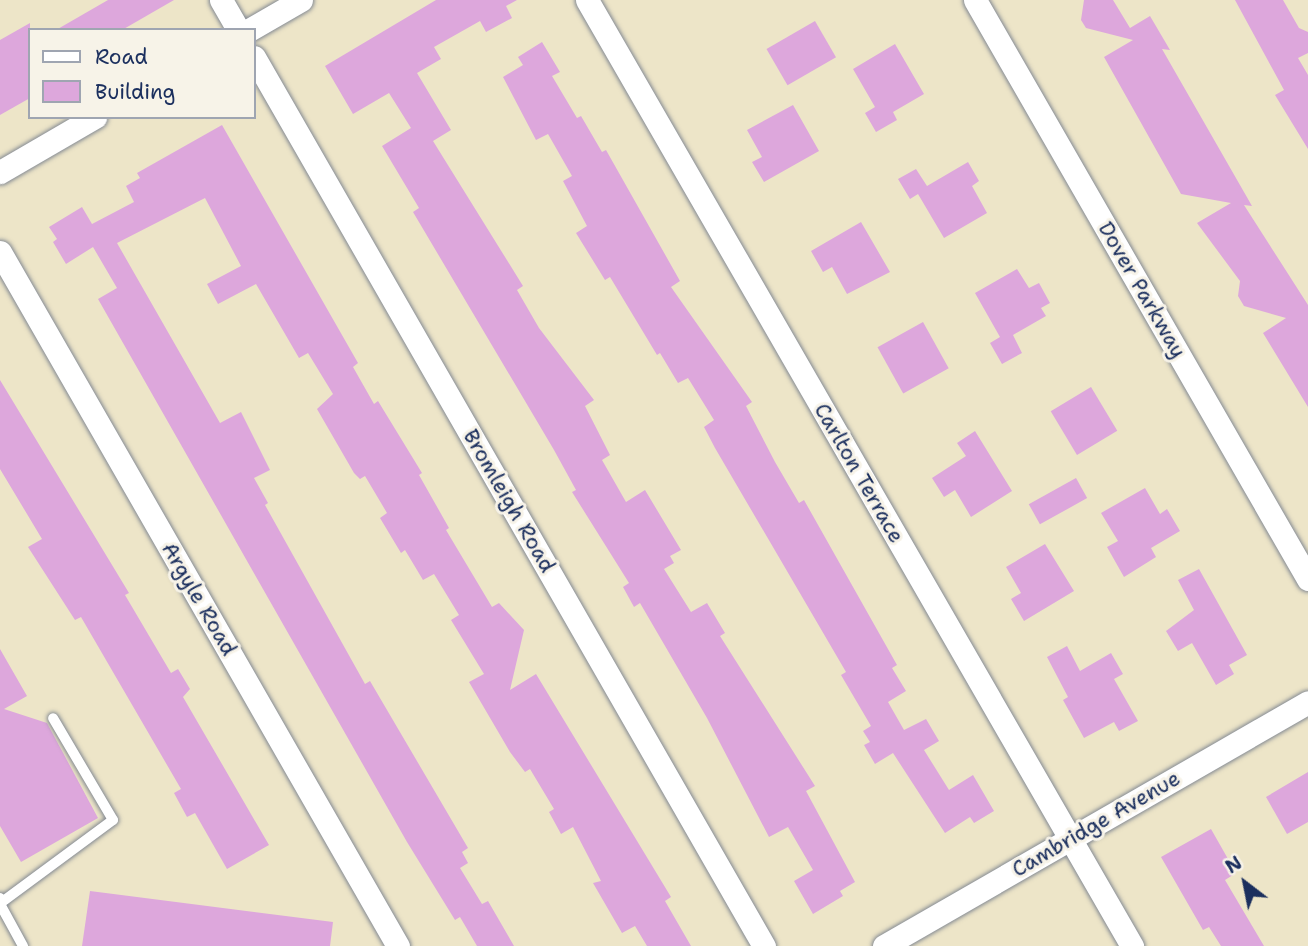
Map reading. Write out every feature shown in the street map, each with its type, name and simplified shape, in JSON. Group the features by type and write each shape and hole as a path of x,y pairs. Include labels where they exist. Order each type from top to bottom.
{"street":[{"path":"221,0 237,28"},
{"path":"252,28 301,0"},
{"name":"Carlton Terrace","path":"587,0 1132,946"},
{"name":"Dover Parkway","path":"975,0 1308,579"},
{"name":"Bromleigh Road","path":"256,60 764,946"},
{"path":"0,172 92,119"},
{"name":"Argyle Road","path":"0,253 398,946"},
{"name":"Cambridge Avenue","path":"884,946 1308,702"}],"lane":[{"path":"23,946 1,902 113,820 53,718"}],"building":[{"path":"108,0 174,0 125,28 59,28"},
{"path":"436,0 517,0 506,6 512,18 486,32 480,21 434,47 441,59 417,73 451,130 433,141 523,286 517,290 539,328 594,400 585,406 610,455 602,460 626,502 645,490 681,550 670,556 674,563 664,569 691,612 707,603 725,633 720,636 815,786 806,791 855,882 840,891 843,896 813,914 794,881 813,870 788,827 769,837 707,718 640,603 634,607 623,587 629,583 572,492 576,490 554,450 413,212 419,208 382,146 411,128 389,93 353,114 325,66"},
{"path":"1084,0 1113,0 1130,28 1150,16 1170,50 1162,49 1252,206 1244,205 1308,305 1308,407 1263,333 1286,318 1244,306 1238,296 1240,281 1197,223 1231,203 1181,194 1104,57 1133,40 1086,28 1081,20"},
{"path":"1235,0 1283,0 1299,28 1308,32 1308,53 1298,58 1308,75 1308,149 1275,95 1284,90"},
{"path":"815,21 836,57 788,85 767,49"},
{"path":"30,23 28,99 0,115 0,40"},
{"path":"542,42 560,72 552,76 577,118 581,116 602,152 606,150 680,281 671,287 752,402 746,406 775,462 799,503 804,500 897,665 892,668 906,691 888,702 904,730 926,719 939,741 924,750 949,790 973,775 994,811 974,823 970,817 945,833 893,753 875,764 864,745 870,742 863,731 871,726 841,675 846,672 704,427 714,420 688,378 678,383 660,353 657,355 610,277 605,280 576,233 587,226 563,181 572,176 548,134 536,140 503,77 523,65 518,57"},
{"path":"895,44 924,94 893,112 897,120 876,132 865,113 875,107 853,69"},
{"path":"793,105 819,151 764,182 752,162 762,157 747,130"},
{"path":"222,125 358,363 353,367 374,404 378,401 422,473 419,475 449,528 446,530 492,607 499,603 524,630 510,690 536,674 671,897 665,901 691,946 647,946 635,926 622,933 593,883 601,881 573,827 561,834 549,812 554,809 530,769 525,772 510,752 469,682 484,674 451,620 459,615 434,574 423,580 405,550 401,553 380,518 387,513 365,476 360,479 354,473 317,409 333,394 308,353 299,358 256,284 218,304 207,284 241,266 205,198 117,243 220,423 241,412 270,470 254,478 268,503 265,505 365,684 370,681 468,848 462,852 468,863 460,868 482,904 488,901 514,946 477,946 460,917 455,920 407,842 98,299 117,288 93,247 66,264 53,242 57,239 49,227 82,207 92,224 134,202 126,186 140,178 137,173"},
{"path":"968,162 979,181 972,186 987,213 944,238 918,194 910,199 898,179 916,169 927,186"},
{"path":"861,222 890,272 847,294 832,267 823,272 811,251"},
{"path":"1017,269 1029,288 1039,283 1050,303 1041,308 1046,316 1013,335 1022,353 1002,364 990,343 1000,337 975,293"},
{"path":"923,322 949,368 903,394 878,347"},
{"path":"0,380 129,593 125,595 171,673 178,669 190,689 183,697 269,845 227,869 195,813 187,817 174,793 181,789 81,617 75,620 28,547 42,539 0,469"},
{"path":"1091,387 1117,431 1077,455 1051,411"},
{"path":"975,431 1012,491 971,517 955,490 944,497 932,478 966,456 957,443"},
{"path":"1076,478 1087,498 1040,524 1029,504"},
{"path":"1145,488 1160,514 1167,509 1180,531 1151,548 1156,557 1124,577 1107,547 1118,541 1101,513"},
{"path":"1045,544 1074,591 1024,621 1011,599 1021,593 1006,567"},
{"path":"1199,569 1247,655 1229,665 1234,674 1216,685 1192,643 1178,651 1166,631 1194,610 1178,580"},
{"path":"1067,646 1080,671 1111,653 1123,674 1114,679 1138,721 1119,731 1114,722 1084,738 1063,700 1068,697 1047,657"},
{"path":"0,649 27,696 4,709 47,723 98,818 21,862 0,826"},
{"path":"1308,772 1308,822 1287,834 1266,797"},
{"path":"1211,829 1236,873 1225,880 1264,946 1221,946 1209,927 1203,930 1161,857"},
{"path":"90,891 333,922 330,946 82,946"}]}
